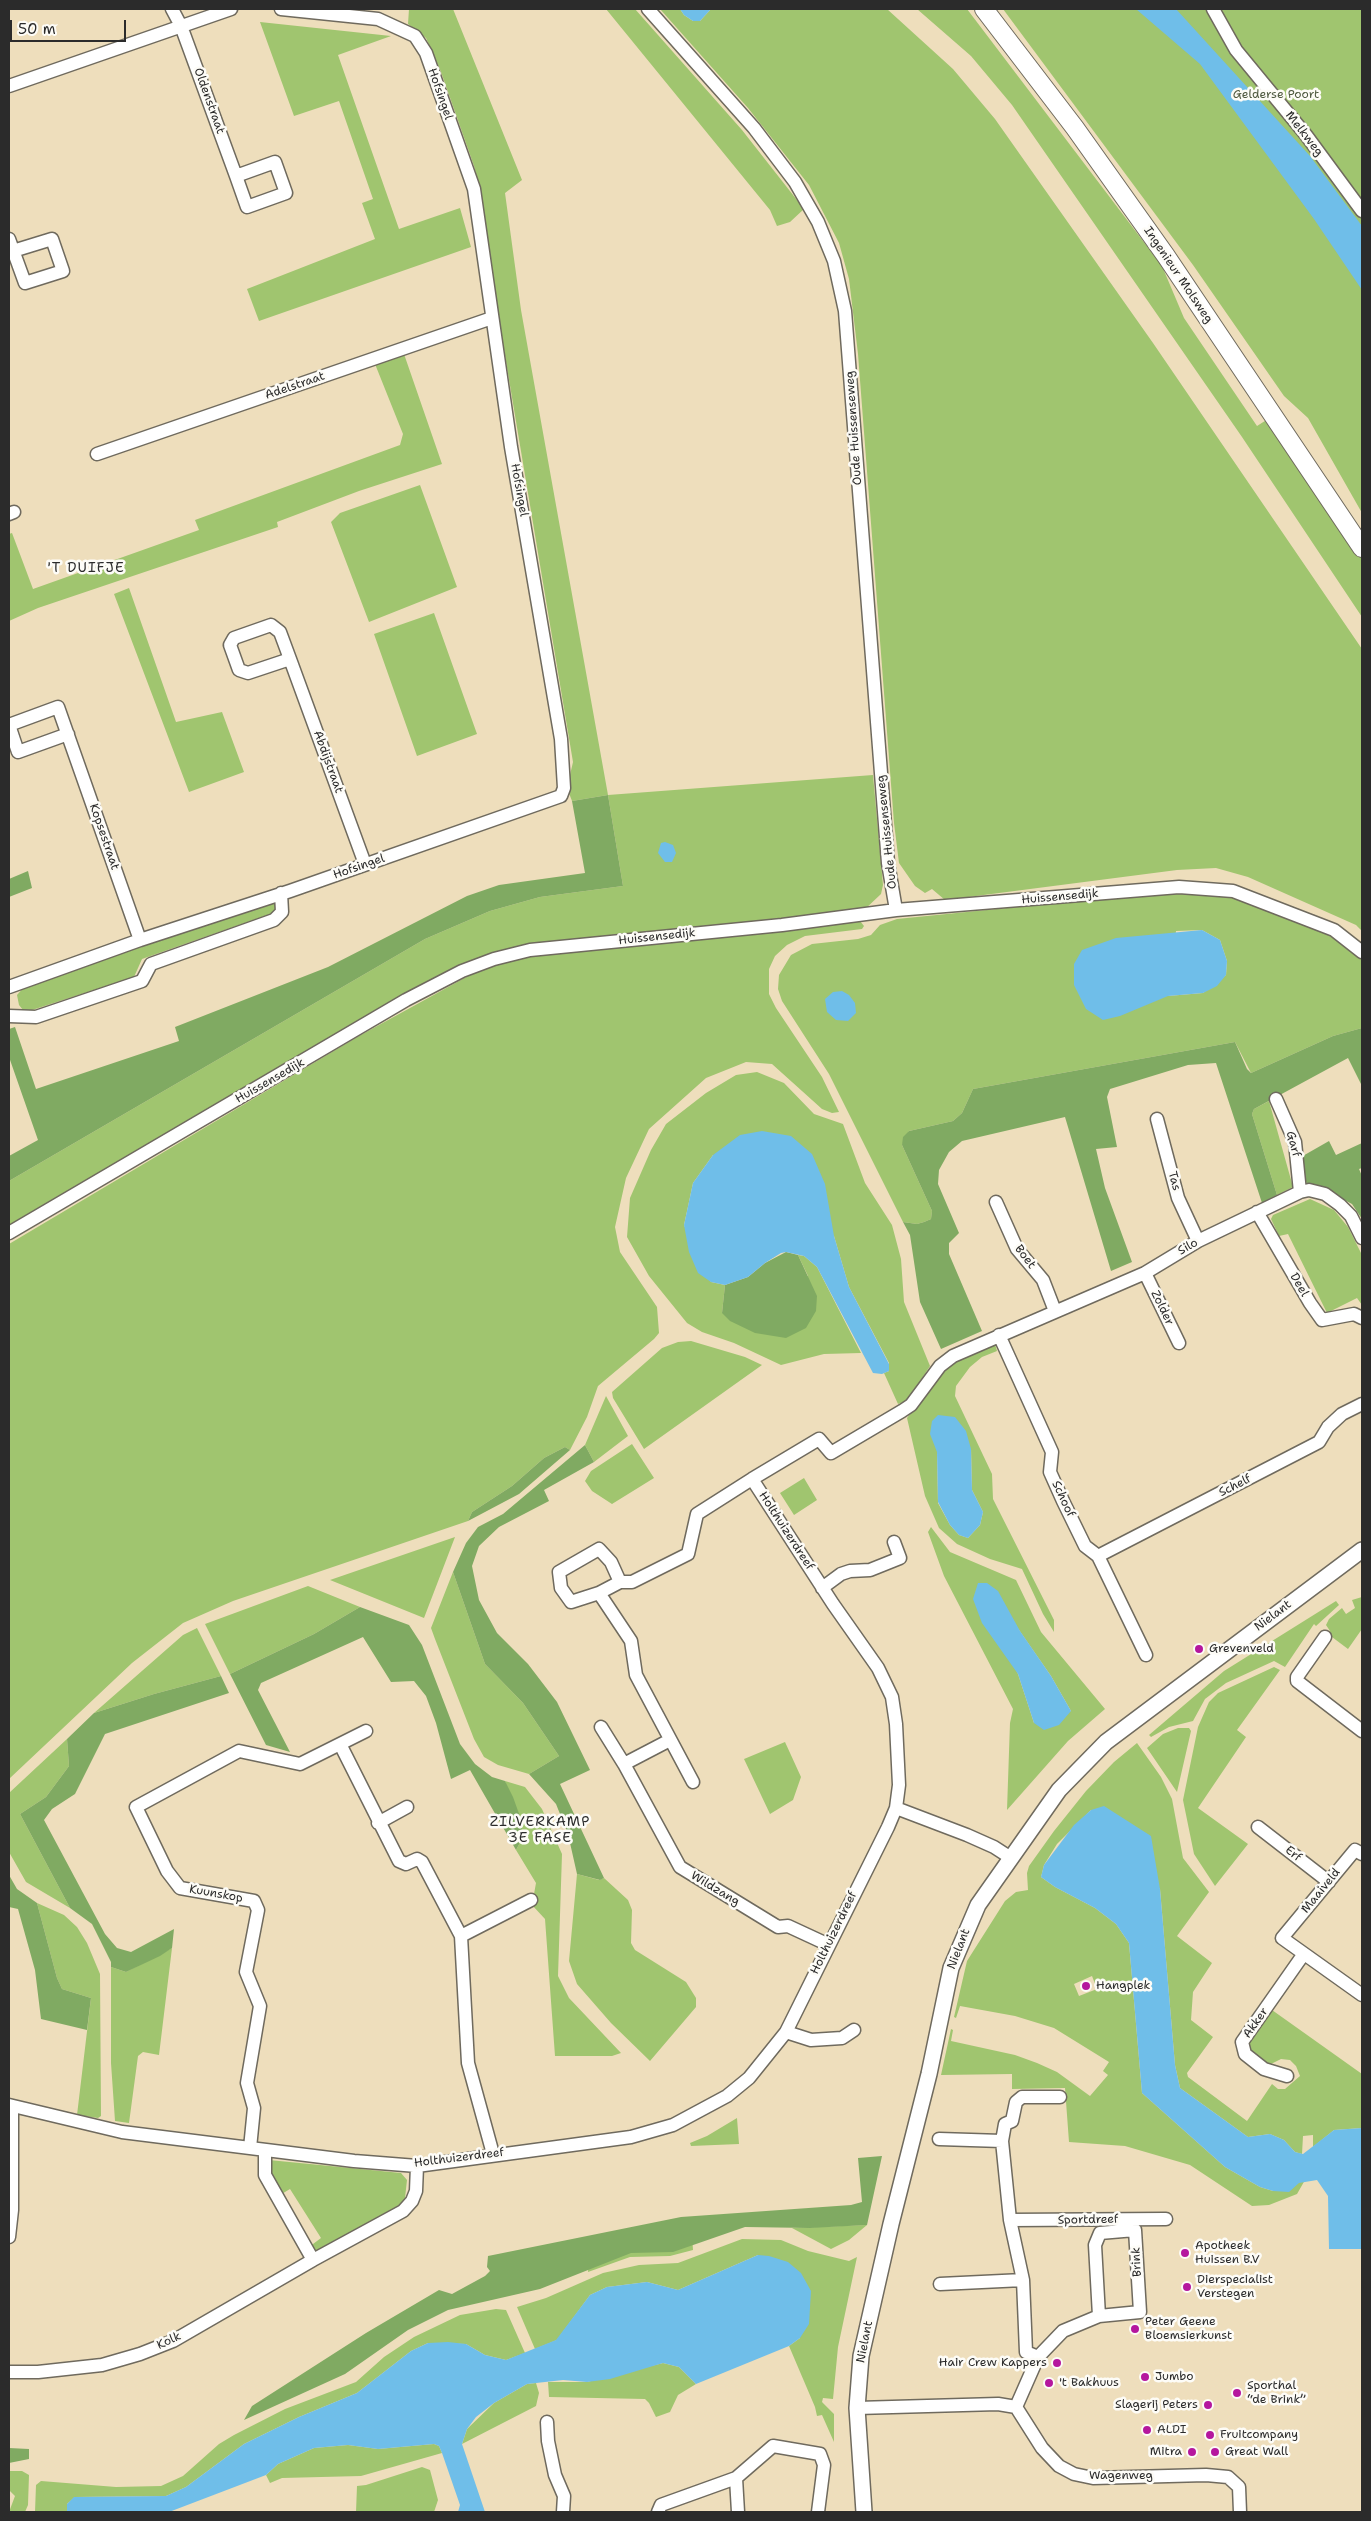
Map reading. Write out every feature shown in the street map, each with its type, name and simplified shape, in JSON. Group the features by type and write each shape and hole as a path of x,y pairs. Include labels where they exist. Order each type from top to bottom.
{"main road":[{"name":"Ingenieur Molsweg","path":"984,9 1075,128 1166,256 1362,548"}],"street":[{"path":"172,9 181,26"},
{"path":"9,86 231,9"},
{"name":"Hofsingel","path":"9,987 140,940 561,796 564,788 561,739 511,447 474,189 426,53 415,36 378,19 281,9"},
{"name":"Oude Huissenseweg","path":"648,9 754,128 795,182 818,222 834,261 845,311 888,863 896,910"},
{"name":"Melkweg","path":"1213,9 1236,50 1306,135 1362,211"},
{"name":"Oldenstraat","path":"181,26 236,176"},
{"path":"9,239 14,251"},
{"name":"Adelstraat","path":"97,454 492,318"},
{"name":"Abdijstraat","path":"290,659 248,673 239,670 230,645 234,638 271,625 280,632 290,659 365,864"},
{"name":"Kopsestraat","path":"68,734 18,752 9,725 58,707 68,734 140,940"},
{"name":"Huissensedijk","path":"9,1233 406,1000 462,971 494,959 530,950 791,924 896,910 1179,887 1232,891 1334,930 1362,952"},
{"path":"9,1016 36,1017 142,981 151,964 274,920 282,912 281,893"},
{"name":"Garf","path":"1276,1099 1295,1142 1300,1192"},
{"name":"Tas","path":"1157,1119 1178,1198 1198,1241"},
{"name":"Silo","path":"999,1335 1145,1273 1198,1241 1300,1192 1309,1190 1325,1194 1340,1204 1351,1216 1362,1238"},
{"name":"Boet","path":"996,1202 1017,1249 1043,1280 1055,1311"},
{"name":"Deel","path":"1257,1212 1310,1303 1322,1320 1354,1314 1362,1318"},
{"name":"Zolder","path":"1145,1273 1179,1344"},
{"name":"Holthuizerdreef","path":"10,2105 106,2129 265,2151 417,2166 493,2154 631,2137 673,2125 727,2096 749,2078 786,2032 896,1808 899,1785 897,1733 892,1697 878,1668 822,1588 752,1480 819,1439 831,1453 911,1405 940,1366 953,1356 999,1335"},
{"name":"Schoof","path":"999,1335 1052,1452 1050,1472 1063,1501 1085,1546 1098,1556 1146,1655"},
{"name":"Schelf","path":"1098,1556 1319,1442 1328,1427 1342,1414 1362,1404"},
{"path":"620,1582 611,1562 599,1549 559,1572 561,1588 571,1602 600,1593 620,1582 632,1582 688,1554 697,1514 752,1480"},
{"path":"822,1588 841,1574 850,1571 870,1570 900,1558 894,1542"},
{"name":"Nielant","path":"864,2512 857,2408 861,2356 891,2224 929,2074 951,1968 978,1905 1059,1790 1106,1742 1362,1550"},
{"path":"600,1593 631,1641 636,1675 693,1782"},
{"path":"1325,1637 1297,1677 1297,1682 1362,1731"},
{"name":"Wildzang","path":"602,1727 680,1867 778,1927 788,1926 829,1945"},
{"name":"Kuunskop","path":"250,2148 254,2108 247,2083 260,2006 246,1972 258,1910 254,1901 180,1888 167,1871 136,1807 239,1751 300,1764 366,1731"},
{"path":"624,1764 670,1740"},
{"path":"340,1744 399,1862 406,1864 417,1859 422,1862 461,1936 468,2063 493,2154"},
{"path":"378,1823 407,1807"},
{"path":"896,1808 968,1835 994,1847 1011,1858"},
{"name":"Erf","path":"1258,1827 1329,1882"},
{"name":"Maaiveld","path":"1303,1954 1282,1938 1355,1850 1362,1854"},
{"path":"461,1936 531,1900"},
{"path":"1303,1954 1362,1996"},
{"name":"Akker","path":"1287,2076 1264,2069 1245,2054 1242,2042 1303,1954"},
{"path":"786,2032 811,2040 842,2038 854,2030"},
{"path":"1038,2357 1026,2352 1024,2280 1010,2220 1002,2141 1004,2124 1012,2121 1016,2102 1022,2097 1060,2097"},
{"path":"9,2237 12,2210 10,2105"},
{"path":"939,2139 1002,2141"},
{"path":"265,2151 265,2175 313,2260"},
{"name":"Kolk","path":"9,2372 38,2372 102,2365 140,2354 173,2341 313,2260 403,2211 412,2201 416,2191 417,2166"},
{"name":"Sportdreef","path":"1010,2220 1166,2219"},
{"name":"Brink","path":"1016,2407 1038,2357 1063,2331 1099,2316 1140,2312 1135,2230 1100,2233 1095,2246 1099,2316"},
{"path":"940,2284 1024,2280"},
{"path":"857,2408 998,2404 1016,2407"},
{"name":"Wagenweg","path":"1016,2407 1042,2448 1058,2466 1074,2474 1093,2478 1206,2475 1228,2477 1239,2487 1240,2512"},
{"path":"547,2422 548,2441 555,2475 564,2496 563,2512"},
{"path":"658,2512 661,2505 736,2478 773,2446 820,2454 824,2465 818,2512"},
{"path":"736,2478 738,2512"}],"green space":[{"path":"409,9 453,9 522,180 505,193 521,310 608,795 572,801 567,788 573,762 488,254 481,193 474,166 441,72 426,38 408,24"},
{"path":"606,9 635,9 742,130 804,209 790,222 777,226 770,210"},
{"path":"660,9 680,9 684,15 693,21 700,21 711,9 887,9 953,69 995,119 1153,343 1362,649 1362,931 1356,925 1248,877 1216,868 1177,870 945,900 932,889 925,893 915,886 899,863 894,823 858,354 849,279 839,243 809,185 748,108"},
{"path":"917,9 967,9 1162,266 1184,318 1257,426 1268,419 1362,559 1362,617 1242,437 1012,105 971,56"},
{"name":"Gelderse Poort","path":"1003,9 1362,9 1362,513 1308,418 1284,396 1193,265"},
{"path":"260,22 391,36 338,55 399,229 460,208 471,247 259,321 247,289 375,239 362,203 373,199 339,101 294,116"},
{"path":"404,354 442,464 359,491 277,522 278,527 38,608 9,621 9,534 12,533 33,589 199,530 195,520 400,445 403,434 375,364"},
{"path":"420,485 457,587 369,622 331,522 340,513"},
{"path":"129,588 176,722 222,712 244,772 189,792 114,594"},
{"path":"434,613 477,734 417,756 374,634"},
{"path":"873,775 883,885 881,894 863,911 492,955 9,1228 9,1181 425,939 490,911 540,897 623,886 608,795"},
{"path":"608,795 623,886 540,897 490,911 425,939 9,1181 9,1156 38,1140 9,1057 9,1029 15,1027 36,1089 179,1041 175,1027 328,967 467,896 499,885 585,873 572,801"},
{"path":"28,871 32,888 9,897 9,879"},
{"path":"1185,890 1218,891 1276,911 1330,936 1362,958 1362,1028 1333,1036 1251,1073 1235,1042 973,1089 962,1113 953,1121 909,1131 902,1145 932,1211 931,1219 924,1222 917,1224 903,1222 829,1074 782,1001 778,989 779,975 791,955 812,944 858,939 871,935 880,925 897,919","holes":["1202,930 1220,940 1227,961 1226,975 1203,993 1168,996 1176,931"]},
{"path":"273,897 278,904 276,912 142,959 134,977 29,1011 23,1010 19,1005 17,995 24,987"},
{"path":"860,921 864,926 862,929 805,936 787,945 775,956 769,969 769,994 776,1008 822,1077 839,1112 832,1113 822,1109 772,1064 746,1062 706,1078 649,1129 626,1178 615,1227 620,1252 657,1307 659,1333 598,1386 587,1417 570,1450 565,1447 544,1458 512,1486 472,1512 468,1521 233,1601 183,1623 132,1663 9,1779 9,1244 359,1036 470,975 530,953"},
{"path":"1362,1028 1362,1086 1348,1058 1254,1109 1252,1114 1277,1195 1262,1203 1216,1063 1188,1065 1110,1089 1107,1097 1117,1147 1096,1149 1105,1188 1132,1262 1111,1271 1065,1117 962,1141 949,1152 939,1170 938,1184 959,1233 949,1243 949,1254 982,1331 941,1349 920,1302 910,1235 903,1222 917,1224 924,1222 931,1219 932,1211 902,1145 903,1137 909,1131 953,1121 962,1113 973,1089 1235,1042 1247,1069 1251,1073 1333,1036"},
{"path":"757,1072 784,1083 814,1114 843,1124 865,1183 892,1225 901,1259 904,1302 930,1366 908,1400 898,1404 884,1373 889,1371 889,1363 849,1287 834,1236 713,1155 693,1183 684,1225 711,1282 725,1285 722,1313 808,1276 798,1255 804,1256 817,1267 861,1353 824,1354 781,1365 734,1343 702,1332 687,1323 649,1276 627,1237 630,1198 651,1150 666,1124 706,1093 736,1075"},
{"path":"1269,1101 1293,1187 1277,1195 1252,1114 1254,1109"},
{"path":"1329,1141 1336,1155 1362,1143 1362,1168 1359,1169 1362,1176 1362,1219 1352,1204 1316,1185 1307,1186 1301,1157"},
{"path":"1310,1199 1334,1210 1348,1227 1362,1255 1362,1305 1357,1298 1327,1313 1288,1234 1279,1236 1271,1219 1273,1215"},
{"path":"786,1252 798,1255 817,1296 816,1311 806,1328 786,1338 755,1333 730,1321 722,1313 725,1285 748,1277 765,1263"},
{"path":"691,1341 745,1357 762,1365 644,1449 613,1398 612,1392 662,1348 678,1342"},
{"path":"995,1344 997,1351 982,1357 970,1367 956,1386 955,1396 992,1474 993,1499 1054,1620 1054,1632 1043,1614 1022,1569 990,1559 957,1544 939,1528 925,1496 907,1418 949,1363","holes":["971,1449 972,1490 983,1512 980,1525 968,1538 959,1535 950,1525 938,1503 937,1452"]},
{"path":"606,1396 628,1436 594,1462 585,1445"},
{"path":"632,1444 654,1478 612,1504 592,1491 585,1481 591,1471"},
{"path":"585,1445 594,1462 544,1490 549,1501 499,1527 479,1546 472,1566 479,1600 497,1633 528,1664 557,1702 590,1770 560,1784 604,1878 600,1880 577,1874 568,1834 556,1804 529,1774 559,1756 523,1703 485,1664 453,1572 466,1543 478,1527 503,1514"},
{"path":"565,1447 570,1450 519,1494 468,1521 472,1512 512,1486 544,1458"},
{"path":"804,1478 817,1500 794,1515 780,1493"},
{"path":"931,1527 950,1552 1016,1580 1041,1632 1105,1709 1068,1741 1007,1810 1010,1723 1013,1709 944,1576 928,1532","holes":["978,1583 987,1584 1051,1676 1071,1711 1034,1723 1018,1674"]},
{"path":"455,1537 424,1618 330,1580"},
{"path":"453,1572 485,1664 523,1703 559,1756 529,1774 498,1765 484,1757 474,1739 435,1639 431,1628"},
{"path":"308,1586 360,1607 314,1634 230,1674 205,1624"},
{"path":"1362,1597 1362,1629 1348,1649 1328,1634 1330,1631 1326,1625 1329,1619 1342,1608 1346,1614 1355,1608 1352,1600"},
{"path":"1336,1601 1339,1605 1316,1626 1314,1624 1285,1667 1274,1661 1226,1683 1205,1699 1193,1721 1169,1727 1151,1737 1149,1735 1224,1671"},
{"path":"360,1607 409,1625 422,1645 460,1744 475,1764 492,1777 505,1781 513,1797 522,1822 522,1839 516,1850 470,1770 451,1779 436,1723 426,1696 414,1681 391,1682 363,1637 261,1683 258,1690 290,1752 266,1745 230,1674 314,1634"},
{"path":"197,1628 221,1676 94,1713 183,1635"},
{"path":"1274,1667 1280,1670 1237,1730 1246,1737 1198,1808 1248,1844 1215,1886 1194,1854 1183,1800 1198,1727 1209,1702 1218,1693"},
{"path":"221,1676 229,1693 105,1734 75,1794 52,1809 44,1820 105,1934 117,1948 131,1952 174,1929 172,1948 160,1956 126,1972 111,1967 111,1962 92,1924 70,1908 20,1814 46,1797 69,1766 67,1739 94,1713"},
{"path":"1178,1728 1189,1728 1191,1731 1177,1792 1147,1748 1163,1734"},
{"path":"67,1739 69,1766 46,1797 20,1814 70,1908 26,1882 9,1852 9,1793"},
{"path":"785,1742 801,1777 793,1800 770,1814 744,1759"},
{"path":"1137,1743 1161,1777 1172,1799 1183,1858 1209,1892 1177,1936 1212,1963 1193,1992 1191,2020 1213,2037 1187,2073 1188,2077 1247,2121 1272,2084 1278,2089 1285,2089 1300,2076 1296,2066 1290,2060 1281,2059 1269,2065 1255,2057 1249,2047 1251,2037 1272,2010 1362,2074 1362,2128 1334,2130 1313,2147 1313,2135 1303,2136 1302,2154 1295,2152 1284,2140 1270,2134 1248,2137 1180,2088 1175,2065 1160,1889 1091,1810 1057,1844 1044,1865 1041,1877 1055,1887 1095,1908 1116,1924 1129,1943 1142,2093 1225,2167 1260,2187 1273,2191 1305,2180 1297,2194 1269,2205 1252,2206 1190,2165 1125,2146 1069,2142 1065,2088 1012,2089 1012,2074 941,2075 951,2029 953,2030 951,2041 1015,2055 1037,2063 1057,2072 1090,2096 1108,2075 1103,2071 1109,2062 1054,2028 1015,2016 960,2006 956,2018 954,2017 967,1961 1005,1901 1016,1892 1028,1890 1027,1873 1029,1866 1054,1831 1086,1791 1114,1762","holes":["1092,1976 1097,1989 1079,1996 1074,1984"]},
{"path":"505,1781 525,1787 542,1809 562,1854 558,1976 569,1998 621,2053 612,2056 555,2056 545,1919 532,1905 536,1883 516,1850 522,1839"},
{"path":"577,1874 599,1880 604,1878 628,1900 632,1910 631,1943 635,1950 686,1982 696,1998 696,2007 650,2061 611,2023 577,1984 569,1961"},
{"path":"9,1875 17,1889 37,1903 57,1978 62,1989 91,1998 87,2030 41,2019 35,1970 18,1909 9,1907"},
{"path":"37,1903 64,1915 77,1927 87,1943 100,1974 101,2116 98,2118 77,2115 91,1998 62,1989 57,1978"},
{"path":"172,1948 159,2055 143,2052 138,2056 129,2123 115,2121 111,2063 111,1967 126,1972"},
{"path":"737,2118 739,2144 691,2146 690,2143 707,2136"},
{"path":"882,2156 867,2225 810,2228 745,2227 673,2252 631,2253 540,2289 448,2310 408,2330 345,2374 244,2420 252,2406 366,2333 439,2290 452,2294 485,2276 490,2271 487,2267 488,2256 681,2217 851,2205 862,2202 858,2158"},
{"path":"269,2160 401,2173 407,2180 405,2198 401,2205 313,2255 309,2247 321,2238 290,2189 280,2195 268,2171"},
{"path":"867,2225 849,2240 831,2249 792,2228"},
{"path":"692,2236 693,2250 670,2256 630,2257 588,2272 589,2257"},
{"path":"742,2239 781,2240 808,2251 849,2261 857,2257 838,2347 833,2399 823,2398 822,2402 834,2414 834,2442 822,2415 817,2416 789,2346 800,2338 758,2255 678,2290 647,2282 607,2287 590,2295 557,2340 535,2349 517,2307 546,2298 603,2273 639,2265 678,2263"},
{"path":"496,2309 506,2310 525,2353 506,2360 485,2355 466,2344 428,2343 411,2351 357,2393 299,2417 244,2444 186,2487 166,2496 75,2497 67,2504 67,2512 35,2512 36,2485 41,2481 116,2487 161,2486 183,2476 219,2444 234,2435 285,2409 356,2382 384,2357 414,2337 460,2315"},
{"path":"663,2363 679,2367 696,2384 678,2395 670,2412 656,2417 645,2399 549,2397 548,2382 587,2382"},
{"path":"536,2383 539,2393 536,2406 462,2444 467,2429 494,2403 527,2384"},
{"path":"434,2444 439,2446 442,2453 361,2476 282,2478 270,2483 266,2475 278,2464 314,2448 348,2445 378,2449"},
{"path":"9,2448 29,2449 29,2459 9,2463"},
{"path":"422,2467 430,2470 438,2500 434,2512 356,2512 357,2486 366,2485"},
{"path":"9,2471 22,2471 29,2475 28,2505 25,2512 9,2512 15,2496 9,2490"}],"water":[{"path":"680,9 711,9 700,21 693,21 684,15"},
{"path":"1136,9 1176,9 1310,156 1362,226 1362,290 1314,219 1200,64"},
{"path":"665,842 673,845 676,853 672,862 665,862 658,853 661,843"},
{"path":"1202,930 1220,940 1227,961 1226,975 1217,986 1203,993 1168,996 1120,1016 1103,1020 1086,1009 1074,985 1074,964 1082,950 1116,938"},
{"path":"842,991 849,995 855,1003 856,1013 848,1021 836,1020 827,1012 825,999 833,992"},
{"path":"762,1131 791,1136 812,1154 825,1184 834,1236 849,1287 889,1364 889,1371 882,1374 873,1373 817,1267 804,1256 786,1252 781,1253 748,1277 725,1285 711,1282 698,1273 689,1252 684,1225 693,1183 713,1155 740,1135"},
{"path":"938,1415 955,1417 966,1431 971,1449 972,1490 983,1512 980,1525 968,1538 959,1535 950,1525 938,1502 937,1452 930,1434 932,1421"},
{"path":"978,1583 987,1583 998,1591 1020,1631 1051,1676 1071,1711 1059,1725 1044,1730 1034,1723 1018,1674 982,1623 973,1599"},
{"path":"1104,1806 1151,1836 1160,1889 1175,2065 1180,2088 1248,2137 1270,2134 1284,2140 1295,2152 1303,2154 1334,2130 1362,2128 1362,2249 1329,2249 1328,2196 1317,2180 1299,2183 1289,2192 1273,2191 1260,2187 1225,2167 1142,2093 1129,1943 1116,1924 1095,1908 1055,1887 1041,1877 1044,1865 1074,1825 1091,1810"},
{"path":"758,2255 769,2256 788,2262 801,2273 811,2291 809,2324 800,2338 789,2346 696,2384 679,2367 663,2363 610,2379 587,2382 563,2380 527,2384 494,2403 476,2417 467,2429 462,2444 485,2512 458,2512 460,2505 442,2453 439,2446 434,2444 378,2449 348,2445 314,2448 278,2464 266,2475 169,2512 67,2512 67,2504 74,2497 166,2496 186,2487 244,2444 299,2417 357,2393 411,2351 428,2343 448,2342 466,2344 485,2355 506,2360 556,2340 590,2295 607,2287 647,2282 678,2290"}],"place":[{"name":"Grevenveld","path":"1199,1649"},
{"name":"Hangplek","path":"1086,1986"},
{"name":"Apotheek Huissen B.V","path":"1185,2253"},
{"name":"Dierspecialist Verstegen","path":"1187,2287"},
{"name":"Peter Geene Bloemsierkunst","path":"1135,2329"},
{"name":"Hair Crew Kappers","path":"1057,2363"},
{"name":"Jumbo","path":"1145,2377"},
{"name":"'t Bakhuus","path":"1049,2383"},
{"name":"Sporthal “de Brink”","path":"1237,2393"},
{"name":"Slagerij Peters","path":"1208,2405"},
{"name":"ALDI","path":"1147,2430"},
{"name":"Fruitcompany","path":"1210,2435"},
{"name":"Mitra","path":"1192,2452"},
{"name":"Great Wall","path":"1215,2452"}],"district":[{"name":"'T DUIFJE","path":"86,568"},
{"name":"ZILVERKAMP 3E FASE","path":"540,1830"}]}
